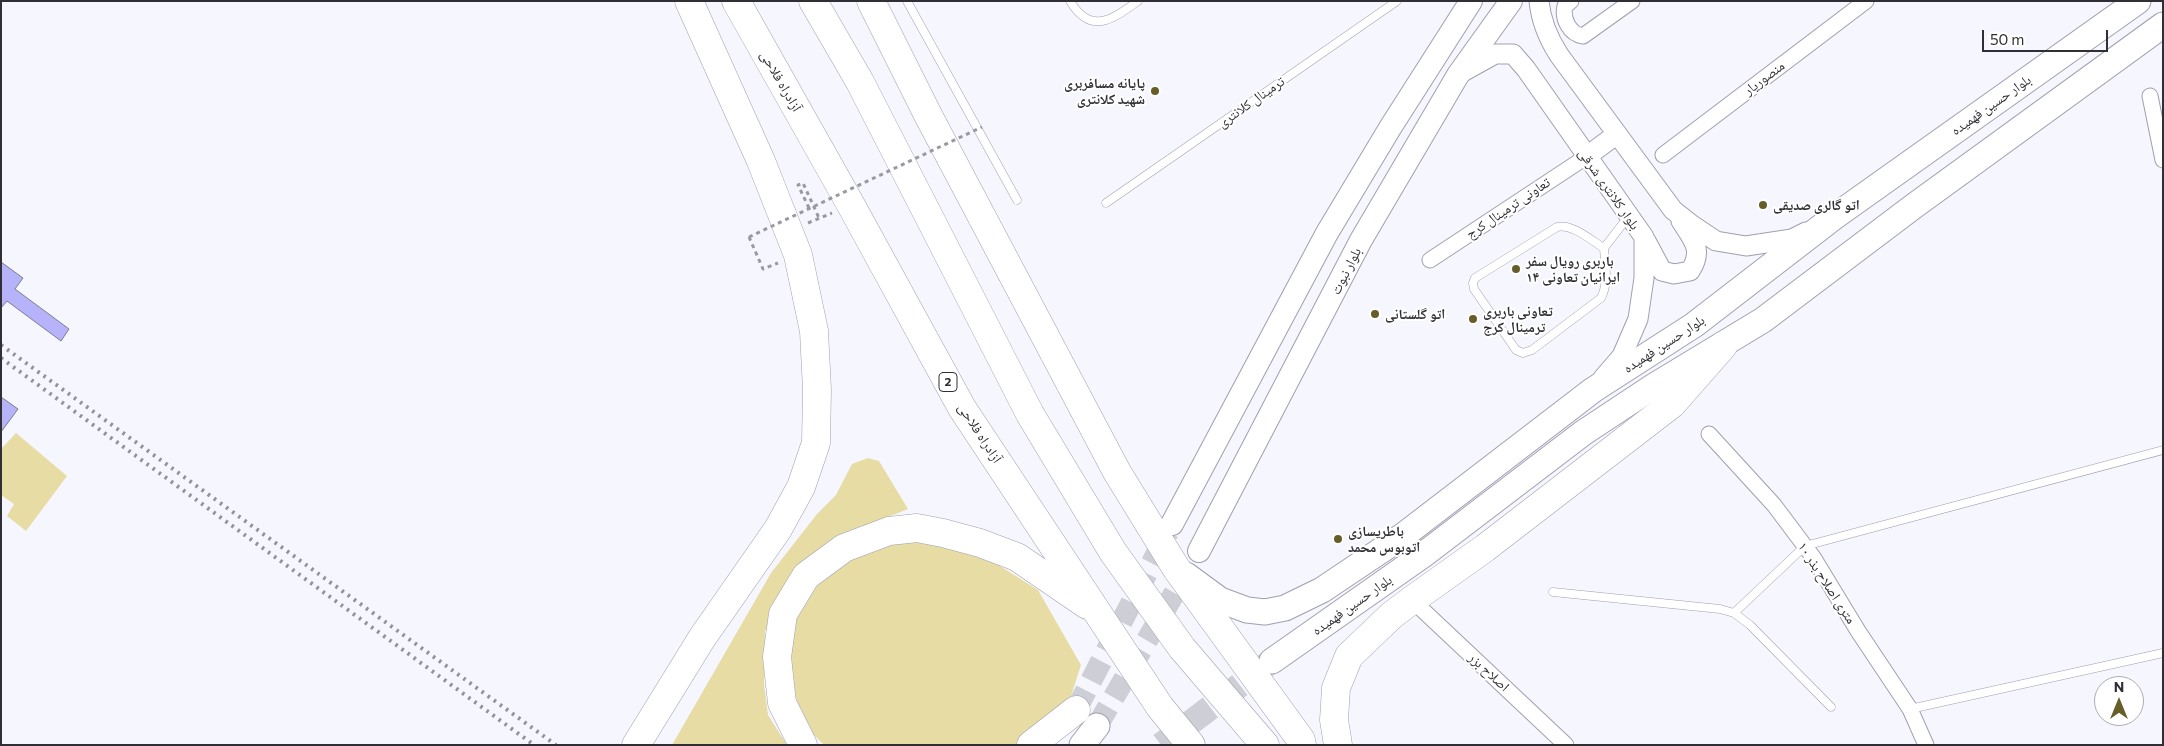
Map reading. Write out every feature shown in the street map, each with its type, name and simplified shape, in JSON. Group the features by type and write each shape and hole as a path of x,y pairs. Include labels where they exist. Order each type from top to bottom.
{"highway":[{"path":"636,745 702,638 778,529 802,487 816,443 818,390 814,332 798,254 761,161 689,1"},
{"name":"آزادراه فلاحی","path":"736,1 851,205 962,408 1160,707 1191,745"},
{"path":"813,1 860,82 1030,414 1113,552 1182,648 1265,745"},
{"path":"871,1 928,115 1117,472 1176,568 1301,740 1302,745"},
{"path":"1338,745 1334,720 1336,688 1349,656 1392,615 1493,542 1672,404 1723,346"},
{"path":"803,745 782,703 777,657 783,614 806,576 844,548 889,532 917,528 943,533 980,543 1017,557 1099,613"},
{"path":"1031,745 1085,727"}],"main road":[{"name":"بلوار نبوت","path":"1199,551 1361,240 1458,75 1511,1"},
{"name":"بلوار حسین فهمیده","path":"1176,568 1220,600 1247,610 1265,612 1285,608 1322,590 1404,535 1593,390 1694,325 1834,217 2138,1"},
{"path":"1172,524 1327,233 1390,128 1469,3"},
{"name":"بلوار حسین فهمیده","path":"1272,661 1423,554 1583,433 1654,386 1723,346 1763,320 1914,206 2163,25"},
{"path":"2103,26 2124,54"},
{"path":"1051,745 1085,727"}],"street":[{"path":"1539,1 1540,14 1547,36 1559,55 1674,210 1697,246 1696,263 1690,271 1674,274 1662,271 1644,237"},
{"path":"1568,3 1564,15 1567,22 1577,35 1583,36 1632,1"},
{"name":"منصوریار","path":"1662,154 1866,1"},
{"name":"بلوار کلانتری شرقی","path":"1458,75 1495,54 1513,54 1526,69 1628,217 1644,237 1644,278 1638,319 1622,356 1593,390"},
{"path":"2150,96 2163,160"},
{"path":"1586,156 1617,134"},
{"name":"تعاونی ترمینال کرج","path":"1430,260 1586,156"},
{"path":"1674,210 1716,241 1746,246 1792,239 1834,217"},
{"name":"۱۰ متری اصلاح بذر","path":"1709,434 1774,505 1805,546 1910,709 1926,745"},
{"name":"اصلاح بزر","path":"1412,600 1566,745"}],"lane":[{"path":"907,1 1018,200"},
{"path":"1070,1 1080,15 1101,22 1114,18 1138,1"},
{"name":"ترمینال کلانتری","path":"1106,203 1397,1"},
{"path":"1604,248 1571,228 1557,227 1475,278 1473,283 1474,289 1516,350 1523,353 1532,350 1601,298 1605,291 1606,282 1604,248 1628,217"},
{"path":"1734,613 1805,546 2163,450"},
{"path":"1553,592 1720,609 1734,613 1750,625 1831,707"},
{"path":"1910,709 2163,653"}],"path":[{"path":"762,269 749,237 982,127"},
{"path":"810,208 798,185 803,183 819,218"},
{"path":"789,232 851,205"}],"shaded area":[{"path":"16,433 67,476 26,531 7,516 14,504 1,495 1,449"},
{"path":"868,458 879,461 908,509 839,537 782,598 765,631 764,684 768,715 787,745 672,745 771,573 817,514 836,495 852,464"},
{"path":"896,538 970,547 1038,590 1081,665 1070,699 1017,745 824,745 804,725 785,660 792,626 815,588 854,554"}],"building":[{"path":"1,262 23,278 15,289 69,329 61,341 7,301 1,308"},
{"path":"1,397 18,409 1,432"}],"tunnel":[{"path":"1076,710 1168,532"},
{"path":"1097,726 1199,551"},
{"path":"1161,745 1269,663"}],"railway":[{"path":"1,345 556,745"},
{"path":"1,358 534,745"}],"place":[{"name":"پایانه مسافربری شهید کلانتری","path":"1155,91"},
{"name":"اتو گالری صدیقی","path":"1763,205"},
{"name":"باربری رویال سفر ایرانیان تعاونی ۱۴","path":"1516,269"},
{"name":"اتو گلستانی","path":"1375,314"},
{"name":"تعاونی باربری ترمینال کرج","path":"1473,319"},
{"name":"باطریسازی اتوبوس محمد","path":"1338,539"}]}
